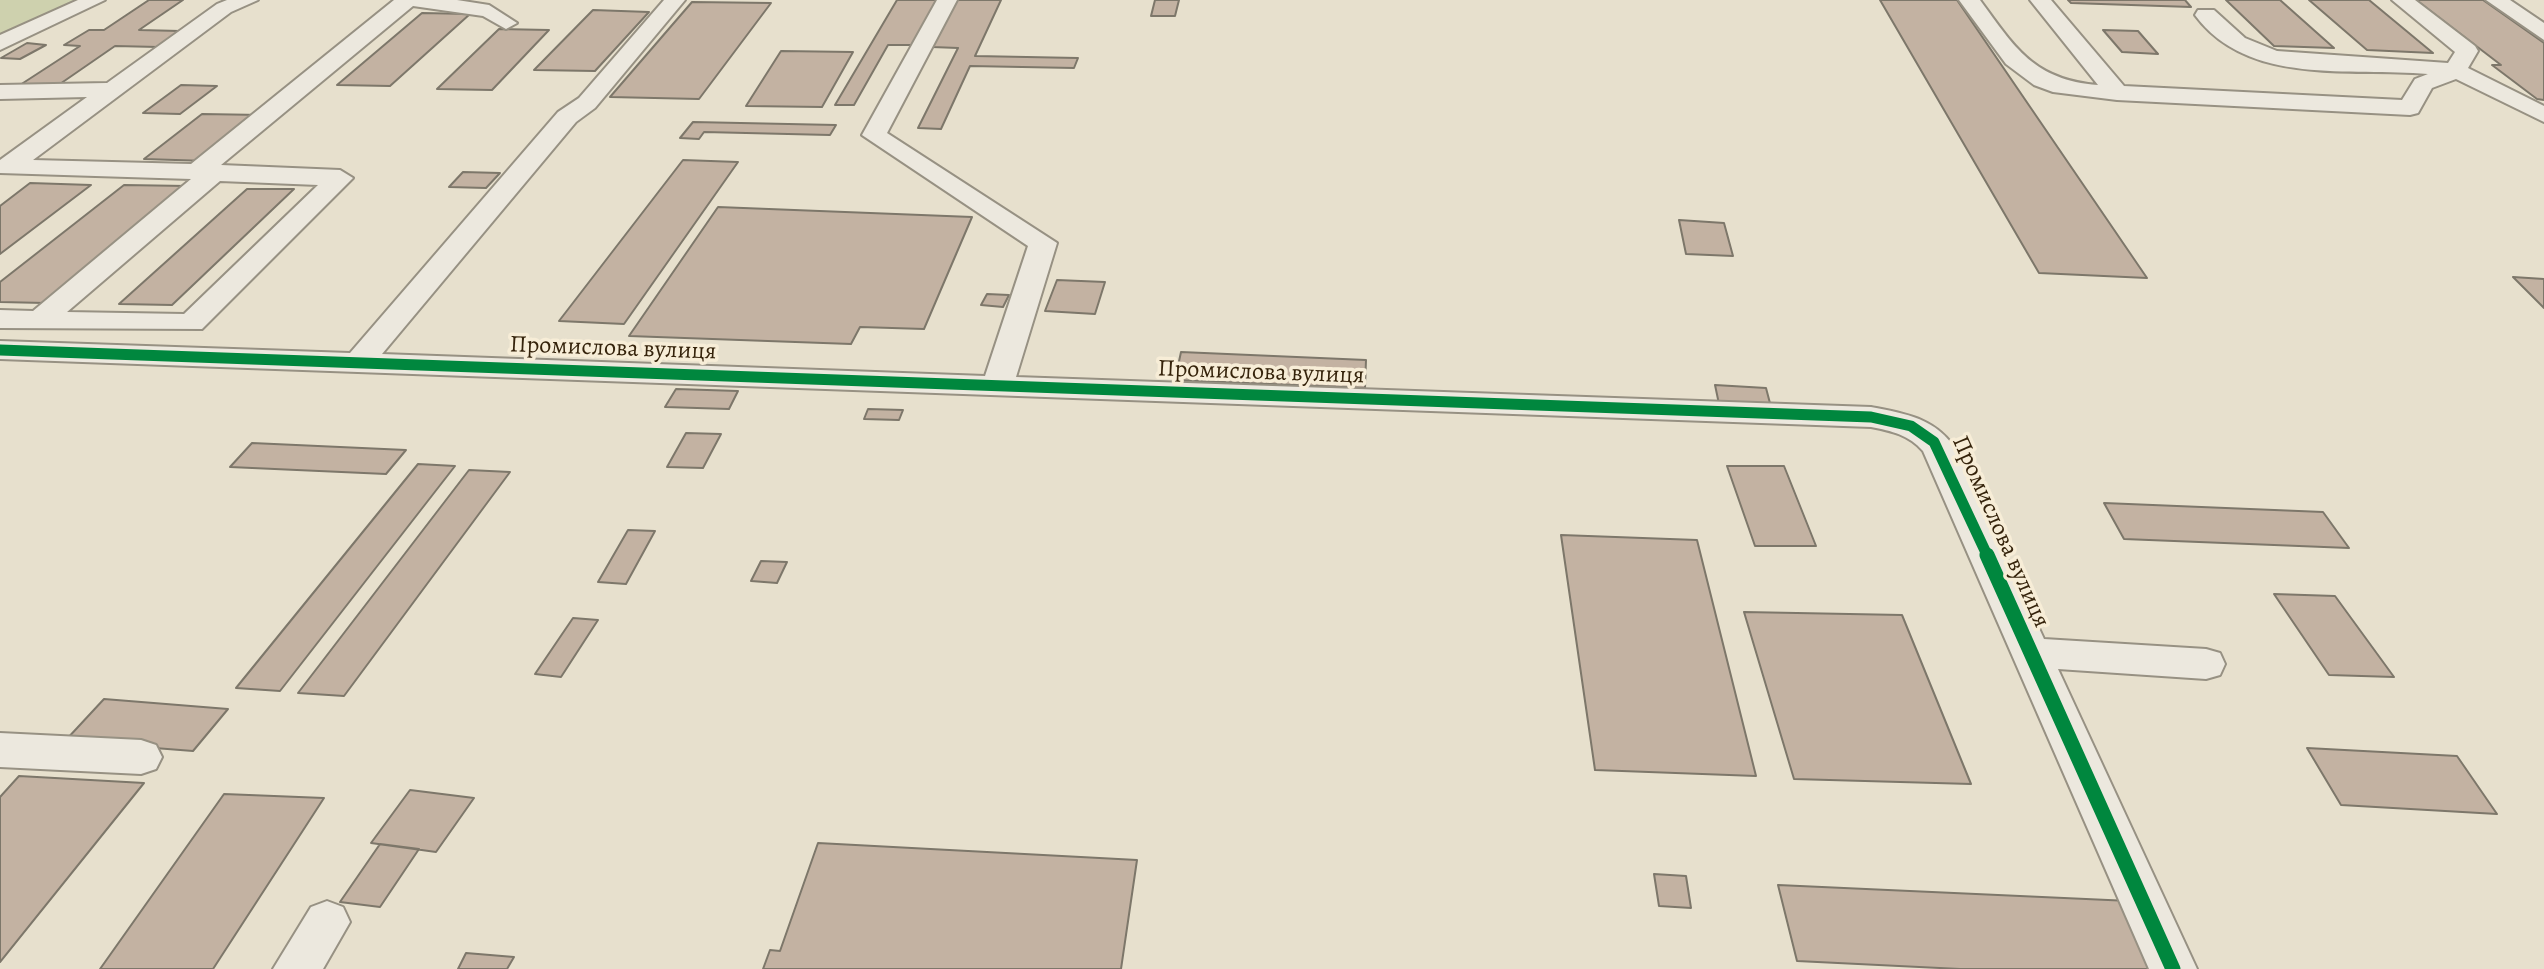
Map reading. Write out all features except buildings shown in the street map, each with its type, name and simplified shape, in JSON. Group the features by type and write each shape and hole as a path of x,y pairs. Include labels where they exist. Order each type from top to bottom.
{"street":[{"path":"0,43 95,0"},
{"path":"3,169 224,8 248,0"},
{"path":"40,320 407,0"},
{"path":"414,0 489,11 506,23"},
{"path":"359,362 567,117 587,103 675,0"},
{"path":"947,0 874,135 1043,243 998,385"},
{"path":"1969,0 2026,74 2074,91 2410,108 2423,84 2454,71 2467,51 2402,0"},
{"path":"2040,0 2117,93"},
{"path":"2496,0 2544,33"},
{"path":"2206,15 2229,37 2249,49 2286,58 2410,64 2454,71 2544,115"},
{"path":"0,92 108,90"},
{"path":"0,319 192,323 340,178 3,169"},
{"path":"152,355 185,323"},
{"name":"Промислова вулиця","path":"0,350 1871,417 1905,424 1932,435 2173,969"},
{"path":"2031,653 2206,664"},
{"path":"0,750 141,757"},
{"path":"297,969 327,922"}],"green space":[{"path":"0,0 84,0 0,40"}],"cycle path":[{"path":"0,350 1871,417 1902,424 1920,430 1940,451 2173,969"}]}
